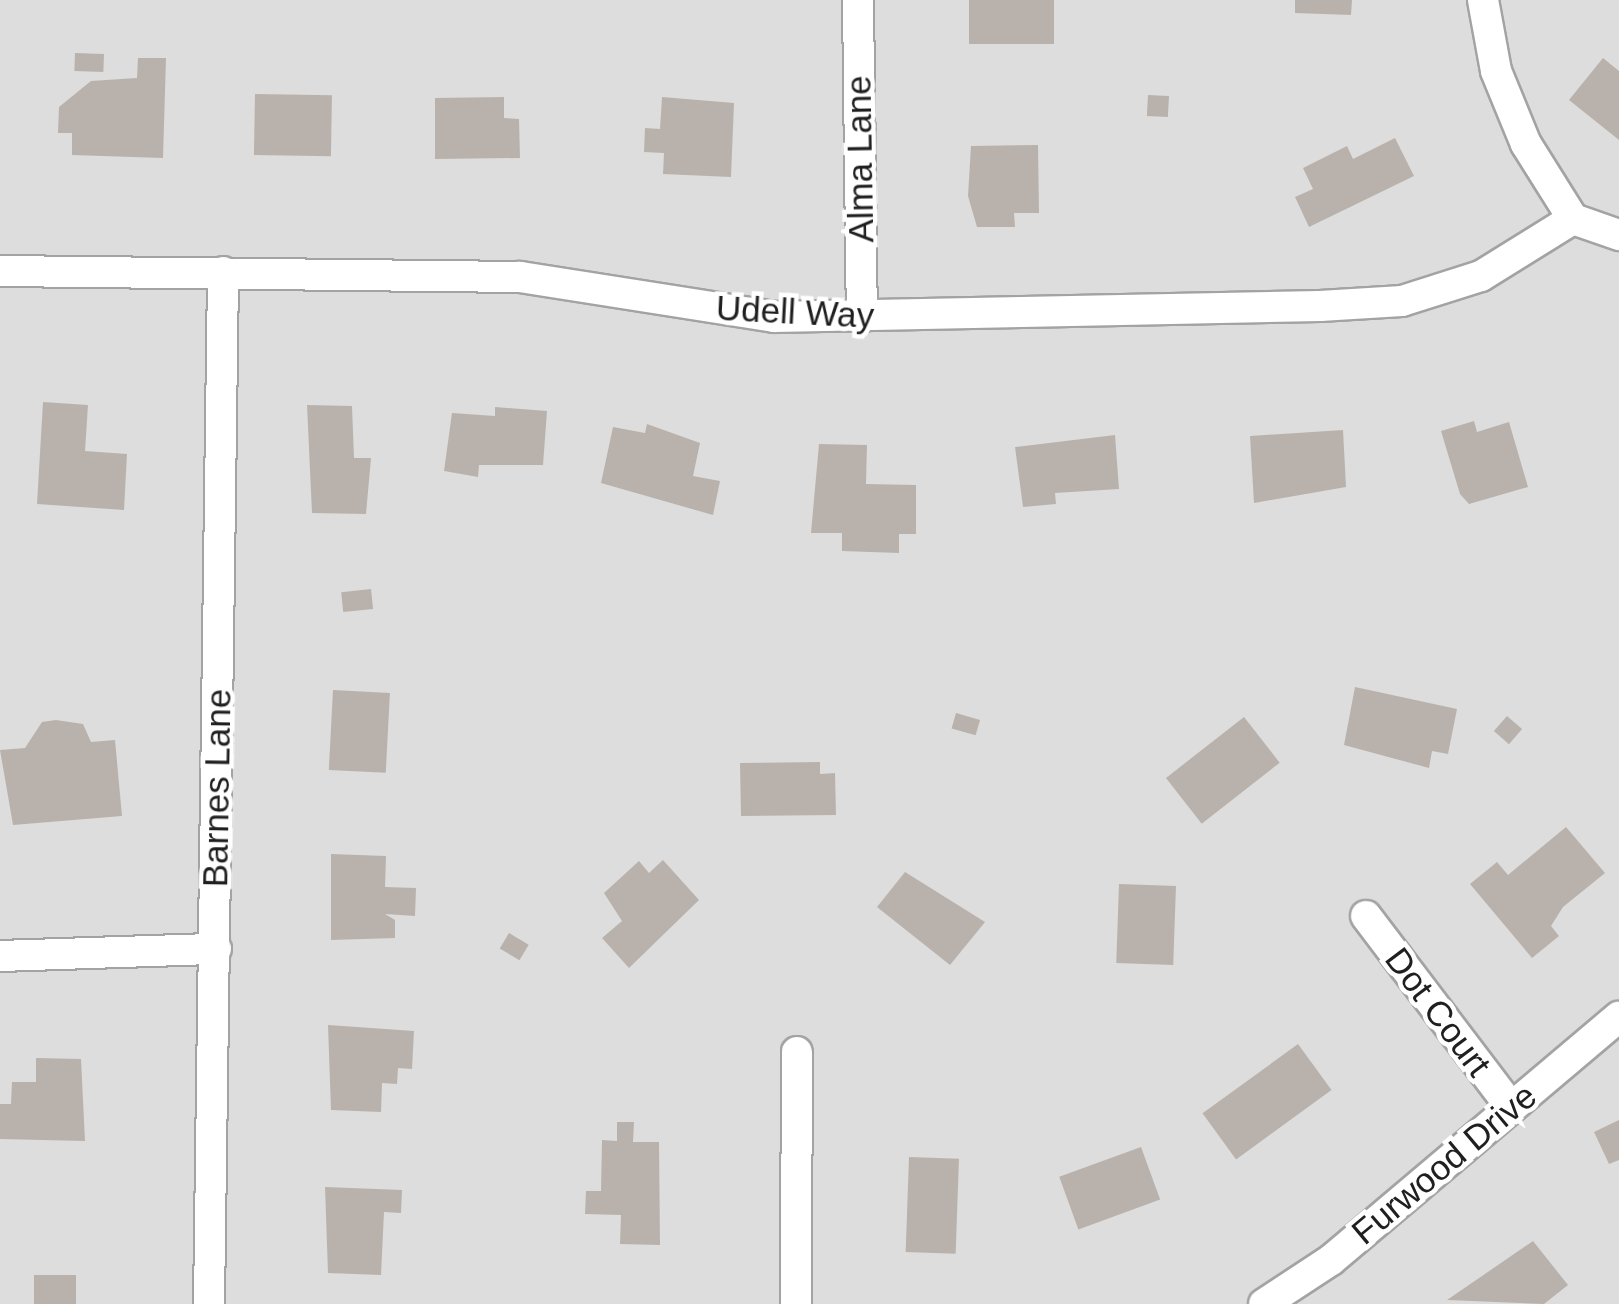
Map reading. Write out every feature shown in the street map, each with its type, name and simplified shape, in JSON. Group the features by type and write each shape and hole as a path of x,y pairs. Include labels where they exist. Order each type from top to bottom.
{"street":[{"name":"Alma Lane","path":"858,0 862,317"},
{"path":"1483,0 1496,71 1526,144 1574,219 1619,236"},
{"name":"Udell Way","path":"0,271 520,277 774,317 1402,301 1480,276 1574,219"},
{"name":"Barnes Lane","path":"209,1304 223,272"},
{"name":"Dot Court","path":"1366,916 1511,1106"},
{"path":"0,956 216,949"},
{"name":"Furwood Drive","path":"1264,1304 1331,1260 1619,1017"},
{"path":"796,1304 797,1052"}],"shaded area":[{"path":"0,0 1619,0 1619,1304 0,1304"}],"building":[{"path":"969,0 1054,0 1054,44 969,44"},
{"path":"1295,0 1352,0 1351,15 1295,13"},
{"path":"75,53 104,54 103,72 74,71"},
{"path":"138,58 166,58 163,158 72,155 72,133 58,133 59,107 91,81 137,78"},
{"path":"1603,58 1619,71 1619,140 1569,100"},
{"path":"255,94 332,95 331,156 254,155"},
{"path":"1148,95 1169,96 1168,117 1147,116"},
{"path":"504,97 504,118 519,119 520,158 435,159 435,98"},
{"path":"662,97 734,103 731,177 663,174 664,153 644,152 645,128 660,129"},
{"path":"1395,138 1414,176 1309,227 1295,197 1313,189 1303,168 1347,146 1353,159"},
{"path":"1038,145 1039,213 1014,213 1015,227 977,227 968,196 971,146"},
{"path":"43,402 88,405 85,451 127,454 124,510 37,504"},
{"path":"307,405 352,406 354,458 371,458 366,514 312,513"},
{"path":"495,407 547,411 543,465 479,465 478,477 444,471 452,413 495,416"},
{"path":"1474,421 1477,432 1509,422 1528,487 1469,504 1460,494 1441,431"},
{"path":"647,424 700,443 693,476 720,481 713,515 601,483 613,427 645,433"},
{"path":"1343,430 1346,487 1254,503 1250,436"},
{"path":"1115,435 1119,489 1055,493 1056,504 1023,507 1015,447"},
{"path":"819,444 867,445 866,484 916,485 916,534 899,534 899,553 842,551 842,533 811,533"},
{"path":"371,589 373,609 343,612 341,592"},
{"path":"1355,687 1457,709 1448,754 1432,751 1429,768 1344,745"},
{"path":"333,690 390,693 386,773 329,770"},
{"path":"956,713 980,720 976,735 952,728"},
{"path":"1507,716 1522,729 1509,744 1494,731"},
{"path":"1244,717 1280,763 1202,824 1166,778"},
{"path":"42,722 83,724 91,742 115,740 122,816 13,825 0,750 25,748"},
{"path":"820,762 820,774 835,773 836,815 741,816 740,763"},
{"path":"1566,827 1605,873 1563,907 1551,926 1559,936 1532,958 1470,884 1497,862 1508,875"},
{"path":"331,854 386,856 385,887 416,888 415,916 385,914 395,920 395,938 331,940"},
{"path":"663,860 699,900 629,968 602,938 622,921 604,893 639,861 649,873"},
{"path":"905,872 985,922 950,965 877,907"},
{"path":"1119,884 1176,886 1173,965 1116,963"},
{"path":"509,933 529,945 519,960 500,948"},
{"path":"328,1025 414,1031 412,1069 398,1068 397,1084 382,1083 381,1112 331,1110"},
{"path":"1298,1044 1332,1090 1236,1159 1203,1113"},
{"path":"36,1058 81,1059 85,1141 0,1139 0,1104 11,1104 12,1082 36,1082"},
{"path":"1619,1120 1619,1160 1609,1164 1594,1132"},
{"path":"617,1122 634,1122 633,1142 659,1142 660,1245 620,1244 621,1215 585,1214 586,1191 601,1191 602,1140 617,1141"},
{"path":"1141,1147 1160,1200 1078,1229 1059,1177"},
{"path":"909,1157 959,1159 956,1254 906,1252"},
{"path":"325,1187 402,1190 401,1213 384,1212 381,1275 328,1273"},
{"path":"1533,1241 1568,1285 1544,1304 1447,1300"},
{"path":"34,1275 76,1275 76,1304 34,1304"}]}
